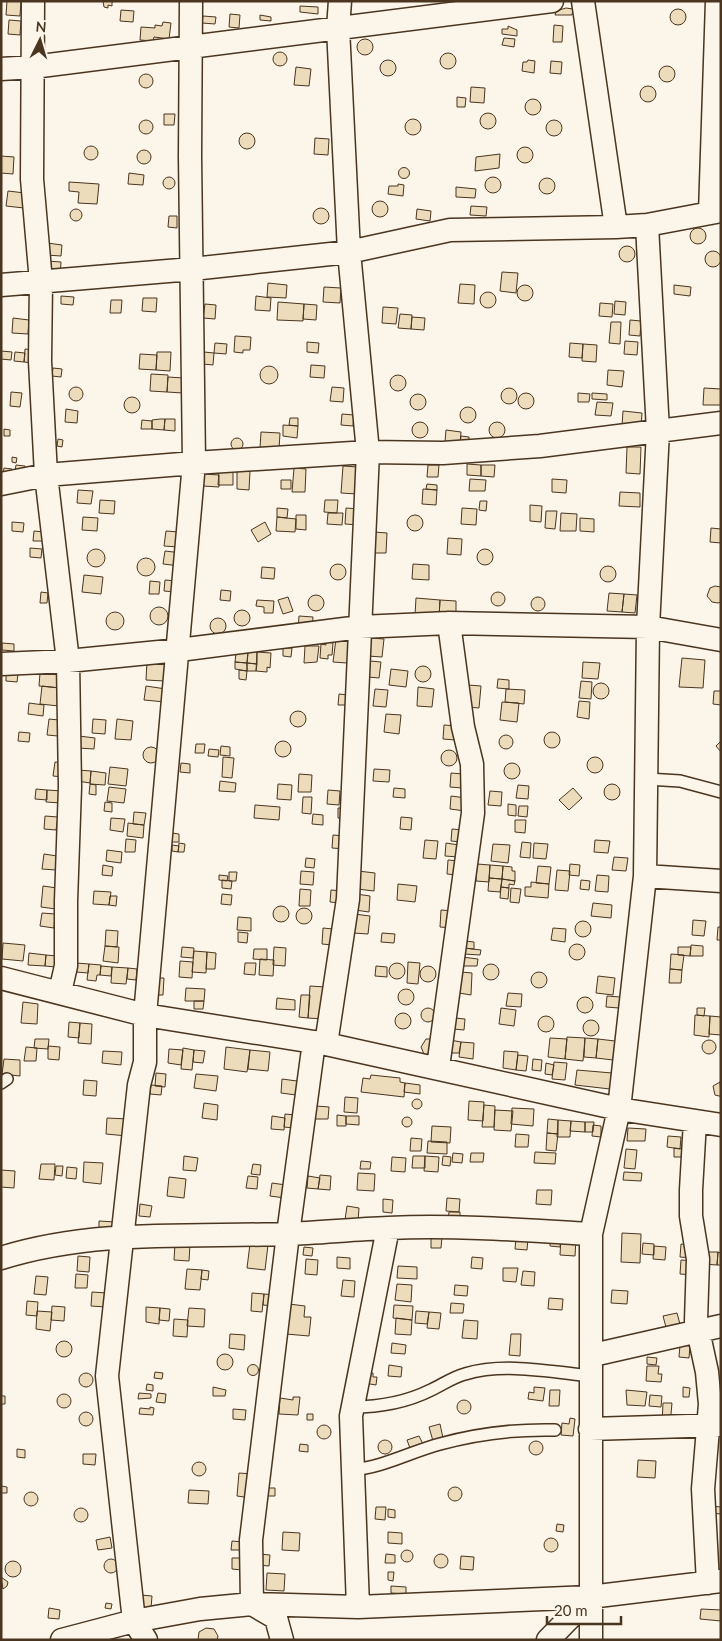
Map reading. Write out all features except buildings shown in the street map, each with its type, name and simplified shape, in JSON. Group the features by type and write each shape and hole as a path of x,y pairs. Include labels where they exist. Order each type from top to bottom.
{"street":[{"path":"33,1 32,179 42,282 40,361 46,475 68,661 70,786 66,966 60,992"},
{"path":"146,1640 134,1621 107,1376 121,1236 133,1158 139,1085 145,1062 145,1015 179,650 194,463 190,156 191,1"},
{"path":"252,1604 251,1540 288,1234 320,1043 348,899 354,721 368,452 349,252 338,28 340,1"},
{"path":"1,69 33,67 552,1"},
{"path":"583,1 616,227"},
{"path":"1,285 192,269 349,252 450,230 647,225 715,212 718,1"},
{"path":"591,1640 590,1429 592,1234 620,1109 645,876 648,627 658,431 647,225"},
{"path":"1,484 46,475 194,463 368,452 442,453 540,446 721,423"},
{"path":"438,1067 473,813 472,764 463,727 449,623"},
{"path":"1,664 68,661 179,650 360,627 449,623 648,627 721,640"},
{"path":"645,876 721,881"},
{"path":"1,978 145,1015 320,1043 438,1067 620,1109 721,1125"},
{"path":"62,1640 134,1621 200,1609 252,1604 358,1607 590,1597 714,1582 703,1489 715,1425 710,1404 707,1372 696,1321 698,1259 691,1216 690,1190 695,1121"},
{"path":"1,1258 20,1252 121,1236 288,1234 388,1228 500,1228 592,1234"},
{"path":"358,1607 352,1470 352,1407 388,1228"},
{"path":"592,1366 699,1331 721,1326"},
{"path":"590,1429 715,1425"},
{"path":"548,1640 590,1597"},
{"path":"252,1604 276,1618 282,1640"}],"lane":[{"path":"647,779 680,781 721,792"},
{"path":"352,1407 392,1403 428,1392 466,1373 486,1370 528,1370 592,1366"},
{"path":"352,1470 377,1466 441,1443 487,1432 522,1429 555,1430"}]}
